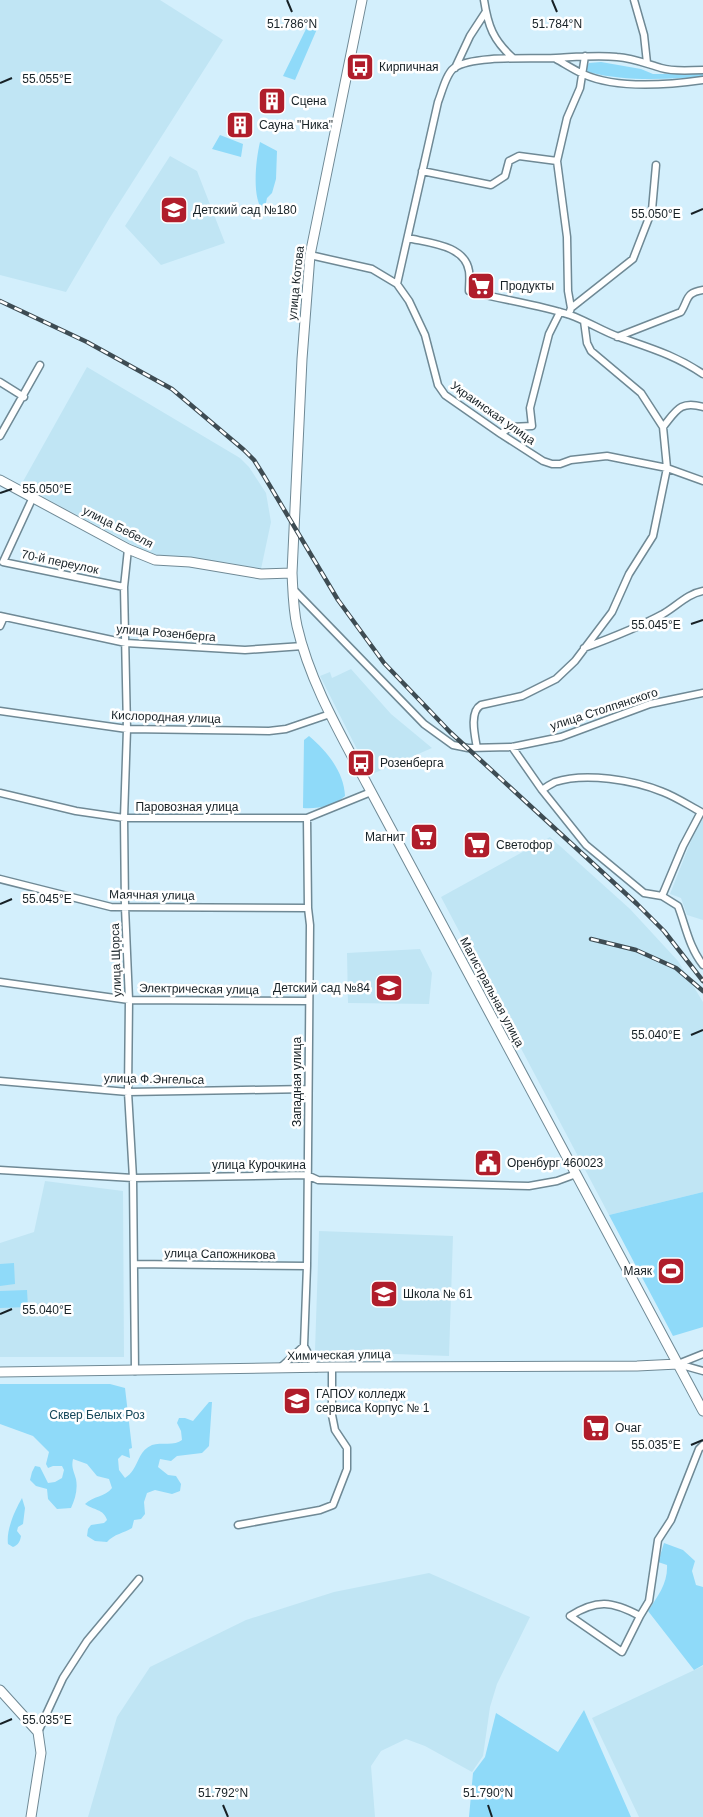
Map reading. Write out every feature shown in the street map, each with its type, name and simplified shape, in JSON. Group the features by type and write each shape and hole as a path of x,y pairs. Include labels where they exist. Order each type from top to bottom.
{"street":[{"name":"улица Котова","path":"292,573 303,350 310,255 362,0"},
{"path":"484,0 485,13 495,40 513,58"},
{"path":"634,0 644,34 647,63"},
{"path":"397,284 438,102 449,74 455,68 485,13"},
{"path":"463,51 472,62"},
{"path":"570,311 567,237 556,161 567,118 580,88 585,56"},
{"path":"455,68 472,62 513,58 585,56 618,57 647,63 662,69 679,71 703,70"},
{"path":"555,58 583,74 600,80 630,84 664,84 703,80"},
{"path":"422,171 491,185 505,176 509,161 519,156 556,161"},
{"path":"408,238 443,246 460,254 469,270 469,291 560,312 570,311 633,259 652,210 656,166"},
{"name":"Украинская улица","path":"310,255 372,269 397,284 409,301 425,335 438,385 445,395 501,434 552,464 607,456 667,468 703,481"},
{"path":"617,337 680,312 685,305 686,298 692,292 703,290"},
{"path":"570,311 617,337 654,348 685,362 703,374"},
{"path":"501,434 510,427 532,426 530,408 549,334 560,312"},
{"path":"477,748 474,713 477,707 522,696 556,680 575,661 612,612 629,574 653,536 667,468 663,427 641,393 591,351 586,343 584,320"},
{"path":"0,436 24,397 40,365"},
{"path":"0,382 24,397"},
{"path":"663,427 679,408 686,404 703,407"},
{"name":"улица Бебеля","path":"0,480 128,549 155,560 190,562 261,574 292,573"},
{"name":"70-й переулок","path":"34,497 3,562 124,587"},
{"name":"улица Щорса","path":"128,549 124,587 127,729 124,818 129,1000 128,1092 133,1178 136,1371"},
{"name":"Магистральная улица","path":"292,573 297,626 313,674 330,714 703,1411"},
{"name":"улица Столпянского","path":"293,589 424,724 453,745 477,748 512,747 561,737 650,704 703,693"},
{"path":"584,648 626,632 664,613 692,593 703,591"},
{"path":"0,626 2,617"},
{"name":"улица Розенберга","path":"2,617 126,643 244,650 303,646"},
{"name":"Кислородная улица","path":"0,711 127,729 269,731 286,729 330,714"},
{"path":"512,747 542,790 586,845 644,894 662,896 678,906 689,942 695,955 703,965"},
{"path":"542,790 555,782 575,778 607,779 644,785 702,810 682,846 662,896"},
{"name":"Паровозная улица","path":"0,793 76,811 124,818 307,818 371,792"},
{"name":"Западная улица","path":"304,1346 307,1266 310,925 308,908 307,818"},
{"name":"Маячная улица","path":"0,879 111,907 308,908"},
{"name":"Электрическая улица","path":"0,982 129,1000 309,1001"},
{"name":"улица Ф.Энгельса","path":"0,1081 128,1092 308,1089"},
{"name":"улица Курочкина","path":"0,1170 133,1178 307,1175 318,1180 529,1186 557,1181 576,1174"},
{"name":"улица Сапожникова","path":"134,1264 307,1266"},
{"path":"280,1368 304,1346 316,1368"},
{"name":"Химическая улица","path":"678,1364 703,1354"},
{"name":"Химическая улица","path":"0,1372 637,1366 678,1364 703,1371"},
{"path":"238,1525 320,1510 334,1505 347,1468 347,1448 335,1430 332,1415 332,1368"},
{"path":"640,1616 627,1609 607,1603 584,1607 570,1616 622,1652 649,1601 658,1540 671,1520 699,1449 703,1445"},
{"path":"31,1817 41,1753 38,1732 63,1678 87,1641 139,1579"},
{"path":"0,1690 38,1732"}],"shaded area":[{"path":"0,0 160,0 223,40 109,219 66,292 0,275"},
{"name":"Детский сад №180","path":"170,156 197,171 225,243 161,265 125,226"},
{"path":"87,367 240,458 249,467 266,493 271,522 261,569 230,563 152,555 21,485"},
{"path":"351,669 391,714 432,748 370,775 320,676 330,672 332,678"},
{"path":"703,816 703,920 687,915 681,898 670,894 696,828"},
{"path":"550,837 630,909 678,961 703,1002 703,1192 609,1215 441,897"},
{"name":"Детский сад №84","path":"420,949 432,973 429,1004 348,1003 347,953"},
{"path":"45,1181 123,1191 124,1357 0,1357 0,1243 34,1232"},
{"name":"Школа № 61","path":"319,1231 453,1236 449,1356 315,1351"},
{"path":"429,1573 530,1617 497,1684 490,1707 483,1756 472,1772 425,1746 406,1739 381,1751 371,1766 375,1817 88,1817 117,1717 150,1667 246,1620 334,1592"},
{"path":"703,1666 703,1817 639,1817 592,1718"}],"green space":[{"path":"306,29 317,29 295,80 283,76"},
{"path":"601,62 641,69 653,74 703,74 703,77 631,79 588,72 586,68 589,63"},
{"path":"220,135 243,144 241,157 212,149"},
{"path":"260,142 277,151 276,179 272,193 267,198 264,212 257,198 256,189 256,168"},
{"path":"309,736 328,755 338,770 345,796 326,806 303,808 304,740"},
{"name":"Маяк","path":"703,1192 703,1327 673,1336 609,1215"},
{"path":"14,1263 15,1284 0,1286 0,1264"},
{"path":"27,1290 28,1307 0,1308 0,1291"},
{"name":"Сквер Белых Роз","path":"0,1384 110,1384 125,1388 132,1448 129,1449 130,1458 122,1455 118,1459 119,1470 125,1478 148,1447 156,1444 176,1443 182,1440 181,1431 177,1423 179,1418 193,1421 209,1402 212,1402 209,1446 202,1453 177,1456 171,1461 160,1459 158,1467 168,1475 176,1476 181,1484 180,1491 172,1494 155,1490 147,1493 144,1502 145,1514 141,1519 134,1520 132,1528 116,1535 107,1542 95,1541 87,1536 88,1529 91,1525 104,1523 107,1520 106,1516 85,1504 112,1488 109,1479 97,1476 87,1464 73,1459 77,1483 75,1498 71,1508 57,1509 48,1499 47,1489 36,1486 30,1480 35,1466 40,1467 48,1483 62,1478 64,1470 62,1466 48,1468 46,1464 49,1452 33,1436 0,1424"},
{"path":"22,1498 25,1508 23,1524 18,1527 17,1531 21,1536 18,1543 13,1547 8,1544 8,1533"},
{"path":"664,1543 683,1550 695,1561 692,1571 696,1585 703,1587 703,1665 694,1670 648,1611 662,1589 666,1578 667,1565 658,1562"},
{"path":"584,1710 631,1817 469,1817 473,1773 485,1757 496,1713 558,1752"}],"railway":[{"path":"0,301 87,342 172,389 244,450 254,460 338,600 384,663 450,732 637,904 664,931 703,981"},
{"path":"591,939 636,950 676,968 703,991"}],"place":[{"name":"Кирпичная","path":"360,67"},
{"name":"Сцена","path":"272,101"},
{"name":"Сауна \"Ника\"","path":"240,125"},
{"name":"Детский сад №180","path":"174,210"},
{"name":"Продукты","path":"481,286"},
{"name":"Розенберга","path":"361,763"},
{"name":"Магнит","path":"424,837"},
{"name":"Светофор","path":"477,845"},
{"name":"Детский сад №84","path":"389,988"},
{"name":"Оренбург 460023","path":"488,1163"},
{"name":"Маяк","path":"671,1271"},
{"name":"Школа № 61","path":"384,1294"},
{"name":"ГАПОУ колледж сервиса Корпус № 1","path":"297,1401"},
{"name":"Очаг","path":"596,1428"}]}
